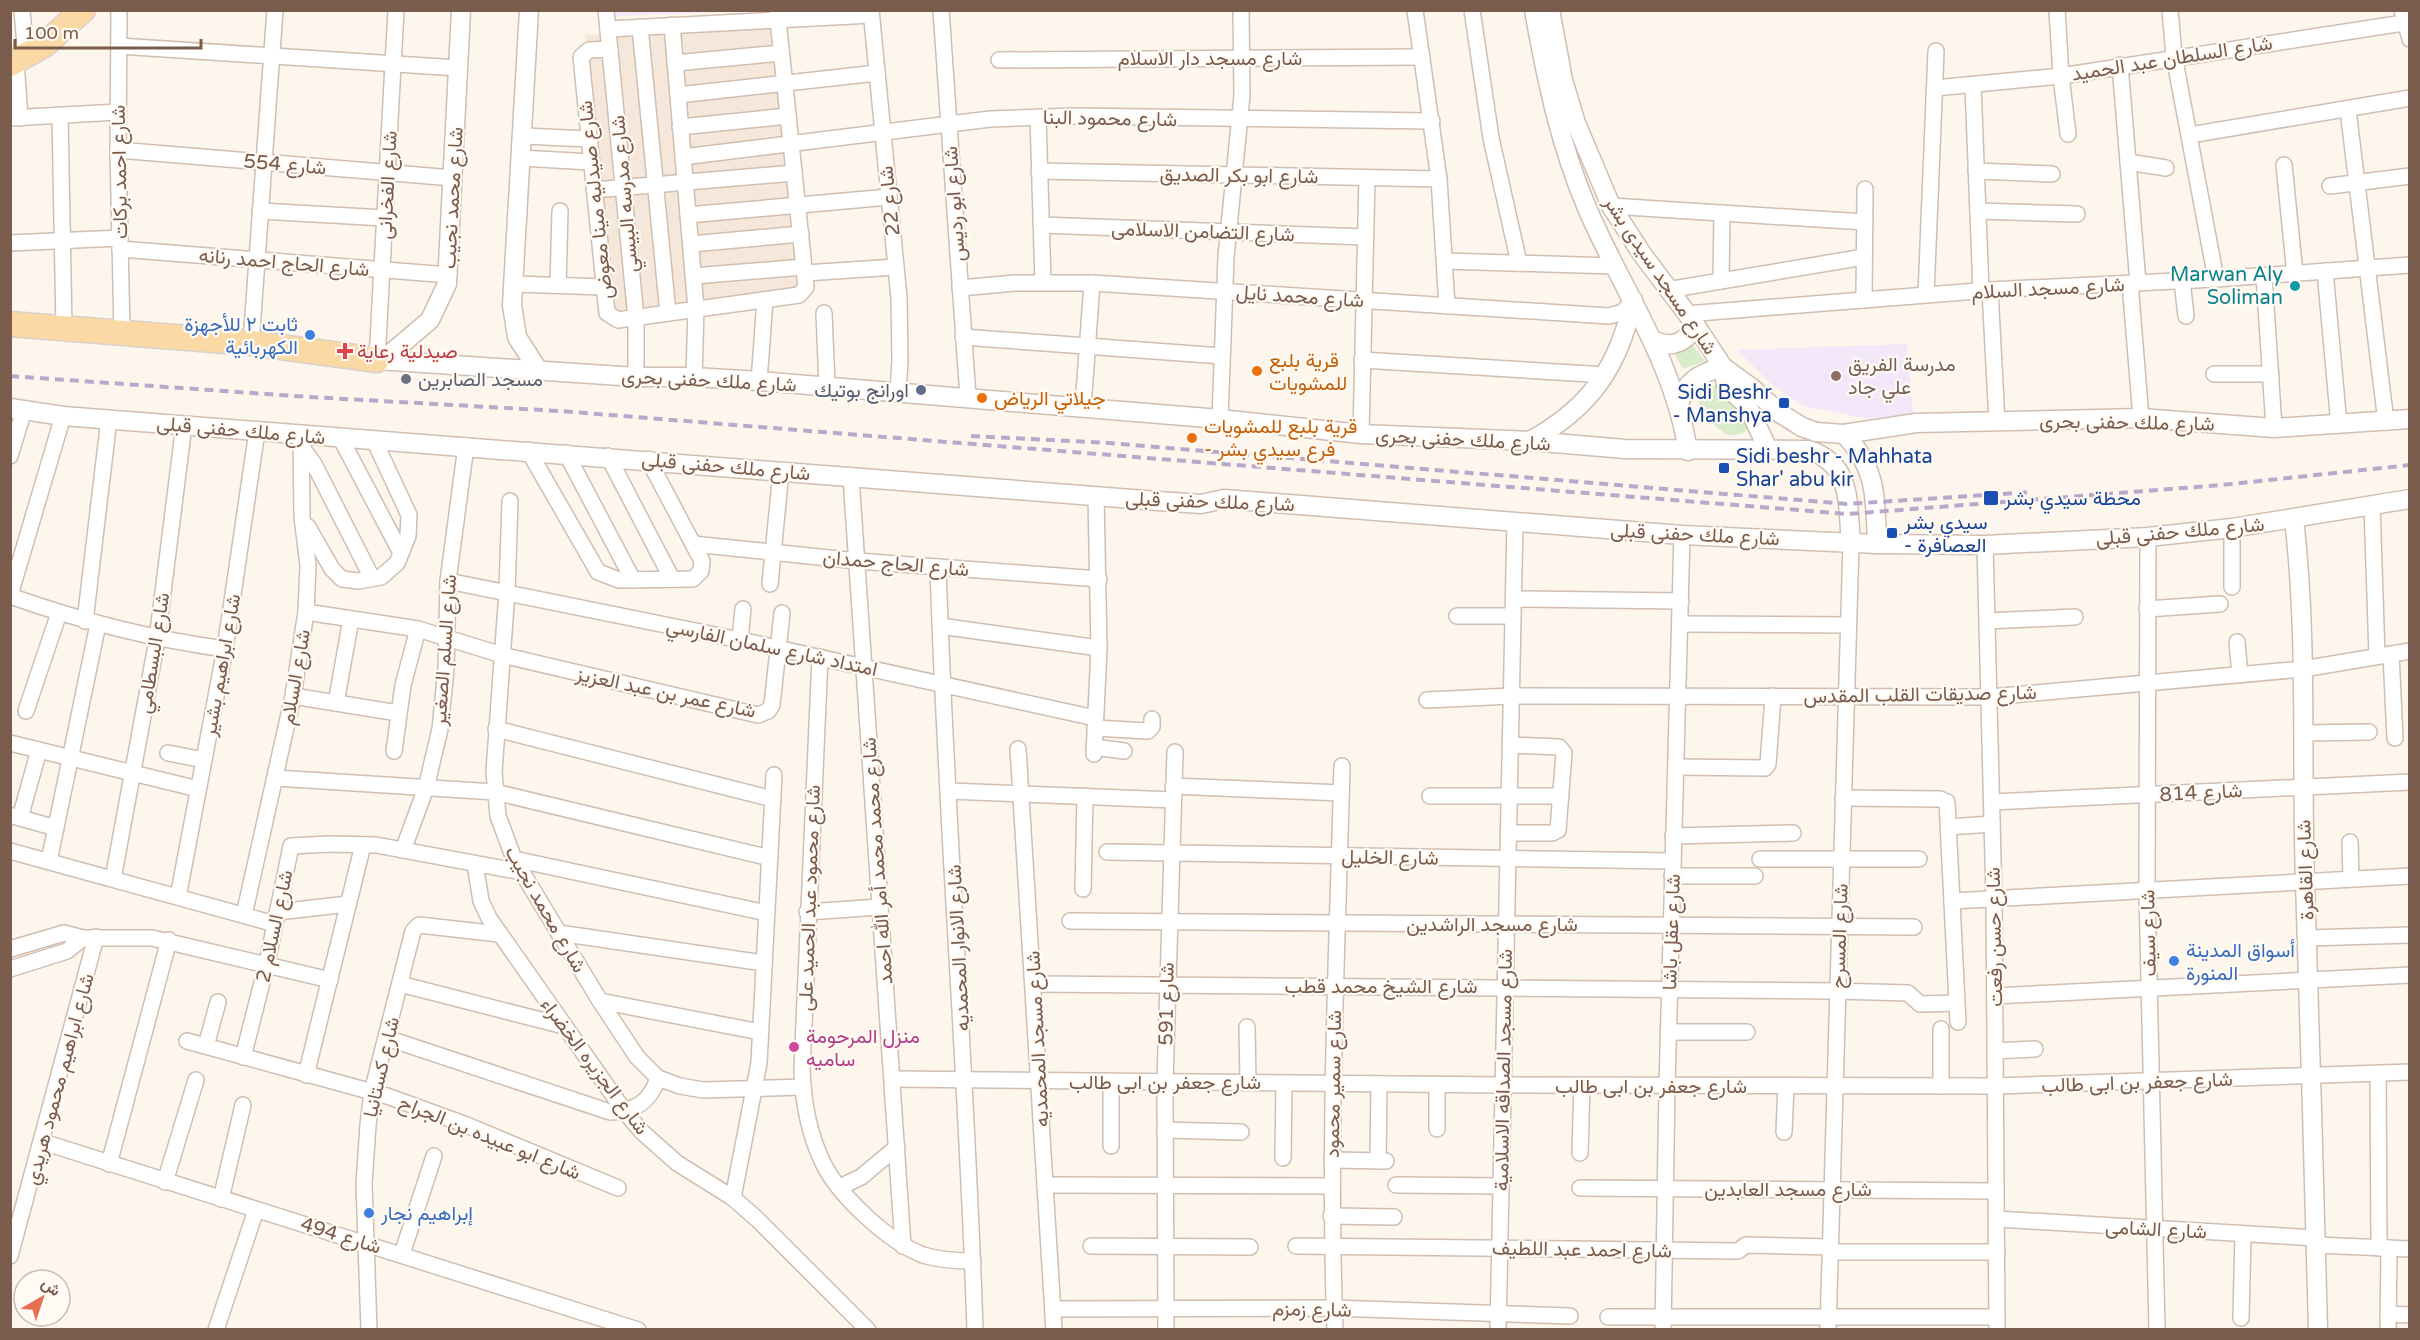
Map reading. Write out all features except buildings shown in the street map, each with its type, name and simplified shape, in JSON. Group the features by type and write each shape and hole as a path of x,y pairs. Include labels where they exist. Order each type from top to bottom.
{"main road":[{"path":"16,56 69,10"},
{"path":"16,56 44,45 83,10"},
{"name":"شارع ملك حفنى بحرى","path":"10,324 251,343 380,360"}],"street":[{"path":"22,10 16,56 15,118 118,112"},
{"name":"شارع احمد بركات","path":"119,10 118,150 122,333"},
{"path":"251,343 270,55 276,10"},
{"name":"شارع الفخرانى","path":"380,360 382,271 396,10"},
{"name":"شارع محمد نجيب","path":"380,360 430,320 441,301 449,275 461,10"},
{"path":"529,10 514,284 514,328 538,370"},
{"name":"شارع مدرسه البيسي","path":"606,10 636,318 636,377"},
{"name":"شارع ابو رديس","path":"940,10 968,397"},
{"path":"1220,419 1224,291 1243,58 1241,10"},
{"path":"1415,10 1439,179 1447,306"},
{"path":"1472,10 1491,138 1519,263"},
{"name":"شارع مسجد سيدى بشر","path":"1534,10 1552,99 1565,147 1587,208 1614,266 1655,341 1679,405 1688,450"},
{"name":"شارع مسجد سيدى بشر","path":"1550,10 1563,80 1576,123 1611,206 1667,290 1723,367 1790,421 1816,432 1844,434"},
{"path":"2057,10 2061,76 2068,134"},
{"path":"2170,10 2174,56 2216,279"},
{"path":"608,29 777,15 871,13"},
{"name":"شارع 22","path":"871,13 896,267 900,329 898,392"},
{"path":"777,15 805,276"},
{"path":"2406,18 2409,39"},
{"name":"شارع السلطان عبد الحميد","path":"1935,88 2061,76 2406,18"},
{"path":"672,25 696,309 694,377"},
{"path":"640,27 668,313"},
{"path":"119,46 458,68"},
{"name":"شارع صيدليه مينا معوض","path":"610,49 587,50 581,57 604,287 609,315 618,320 799,295 805,276"},
{"path":"1926,295 1936,51"},
{"path":"675,63 781,53"},
{"name":"شارع مسجد دار الاسلام","path":"999,60 1422,57"},
{"path":"2120,65 2128,162 2141,418"},
{"path":"678,96 877,74"},
{"path":"1973,85 1978,211 1997,422"},
{"path":"2190,135 2409,98"},
{"path":"2348,110 2386,422"},
{"path":"60,115 64,328"},
{"path":"681,127 788,116"},
{"path":"1038,117 1043,282"},
{"name":"شارع محمود البنا","path":"683,157 990,119 1038,117 1239,121 1432,121"},
{"path":"522,136 589,140"},
{"name":"شارع 554","path":"118,150 453,178"},
{"path":"521,158 591,162"},
{"path":"2128,162 2166,168"},
{"path":"2284,165 2295,273"},
{"name":"شارع ابو بكر الصديق","path":"1039,171 1439,179"},
{"path":"1976,171 2052,174"},
{"path":"594,190 794,172"},
{"path":"2330,186 2409,176"},
{"path":"1361,434 1367,178"},
{"path":"1864,300 1865,189"},
{"path":"688,215 889,197"},
{"path":"1611,206 1864,222"},
{"path":"260,211 385,218"},
{"path":"558,285 560,211"},
{"path":"1978,211 2077,214"},
{"path":"1721,281 1722,213"},
{"name":"شارع التضامن الاسلامى","path":"1041,225 1366,237"},
{"path":"691,244 801,234"},
{"name":"شارع الحاج احمد رنانه","path":"10,243 63,240 120,243 256,260 449,275"},
{"path":"1667,290 1864,257"},
{"path":"1445,261 1614,266"},
{"name":"شارع مسجد السلام","path":"1690,319 1926,295 2216,279 2409,265"},
{"path":"693,276 805,276 896,267"},
{"path":"2325,271 2339,425"},
{"path":"2264,276 2274,428"},
{"path":"2182,281 2186,316"},
{"name":"شارع محمد نايل","path":"960,288 1043,282 1092,283 1609,316 1623,312 1633,300"},
{"path":"1083,407 1092,283"},
{"path":"514,284 604,287"},
{"path":"759,381 765,300"},
{"path":"1530,441 1572,414 1605,375 1621,343 1633,300"},
{"path":"824,313 826,386"},
{"path":"1655,341 1663,345 1680,343 1692,331 1690,319"},
{"path":"963,337 1222,356"},
{"name":"شارع ملك حفنى بحرى","path":"380,360 636,377 694,377 826,386 1220,419 1361,434 1530,441 1625,449 1809,450 1830,460 1839,470 1846,489 1851,543"},
{"path":"1362,360 1605,375"},
{"path":"1679,405 1682,393 1694,378 1723,367 1726,385 1748,406 1768,449"},
{"path":"2214,374 2271,374"},
{"path":"10,456 17,409"},
{"name":"شارع ملك حفنى قبلى","path":"17,409 63,416 257,431 301,440 339,437 648,459 780,472 1201,504 1224,499 1682,535 1877,544 1985,545 2148,537 2232,528 2409,500"},
{"path":"63,416 10,596 91,623 157,640 225,650"},
{"name":"شارع ملك حفنى بحرى","path":"1844,434 1898,424 2141,418 2274,428 2409,419"},
{"path":"49,861 71,758 91,623 109,419"},
{"name":"شارع البسطامي","path":"112,879 157,640 184,425"},
{"name":"شارع ابراهيم بشير","path":"178,897 225,650 257,431"},
{"path":"1844,434 1864,458 1872,477 1877,544"},
{"path":"339,437 401,553"},
{"path":"301,440 372,579"},
{"name":"شارع السلام","path":"244,915 293,696 306,612 308,565 302,517 301,440"},
{"path":"302,517 336,575 348,582 381,577 390,571 401,553 410,527 410,515 374,440"},
{"name":"شارع السلم الصغير","path":"403,850 426,788 442,719 448,581 466,446"},
{"path":"528,450 594,566 611,579 693,579 699,576 702,561 648,459"},
{"path":"566,453 633,580"},
{"path":"608,456 672,579"},
{"path":"770,584 780,472"},
{"name":"شارع محمد محمد أمر الله احمد","path":"851,477 903,1246"},
{"path":"1096,496 1099,648 1094,751 1124,751"},
{"name":"شارع محمد نجيب","path":"510,501 507,591 496,729 495,792 498,816 518,865 600,1001 637,1057 658,1078 680,1086 703,1090 802,1088"},
{"path":"2373,505 2384,655 2395,738"},
{"name":"شارع القاهرة","path":"2294,519 2300,577 2303,669 2305,882 2318,1329"},
{"name":"شارع مسجد الصداقه الاسلامية","path":"1498,1329 1515,522"},
{"path":"2232,528 2232,587"},
{"name":"شارع عقل باشا","path":"1663,1323 1669,988 1682,535"},
{"name":"شارع سيف","path":"2148,537 2147,890 2157,1329"},
{"name":"شارع المسرح","path":"1828,1323 1833,1086 1851,543"},
{"name":"شارع الحاج حمدان","path":"693,544 858,561 1099,579"},
{"name":"شارع حسن رفعت","path":"1985,545 1994,899 1997,1323"},
{"name":"شارع الانوار المحمديه","path":"938,567 942,684 965,1081 975,1329"},
{"name":"امتداد شارع سلمان الفارسي","path":"448,581 507,591 820,657 942,684 1095,723 1148,731 1152,727 1152,719"},
{"path":"1514,599 1681,601"},
{"path":"2147,609 2220,604"},
{"path":"740,640 743,609"},
{"name":"شارع عمر بن عبد العزيز","path":"306,612 418,629 502,655 758,715 768,711 772,705 782,613"},
{"path":"26,711 59,613"},
{"path":"1456,616 1513,616"},
{"path":"1988,621 2075,617"},
{"path":"336,704 351,619"},
{"path":"1680,624 1848,625"},
{"path":"940,626 1099,648"},
{"path":"394,751 403,685 418,629"},
{"path":"2237,642 2240,675"},
{"name":"شارع صديقات القلب المقدس","path":"1427,700 1511,696 1990,697 2303,669 2409,651"},
{"name":"شارع محمود عبد الحميد على","path":"820,657 807,912 802,1088 806,1114 824,1165 840,1186 884,1233 903,1246 925,1255 949,1260 973,1261"},
{"path":"293,696 398,713"},
{"path":"1676,767 1765,768 1768,764 1773,696"},
{"path":"496,729 773,799"},
{"path":"2303,733 2369,732"},
{"path":"10,743 198,789"},
{"path":"1508,833 1556,832 1560,826 1564,753 1561,748 1510,745"},
{"name":"شارع مسجد المحمديه","path":"1018,749 1054,1329"},
{"path":"39,750 15,816 56,828"},
{"name":"شارع 591","path":"1166,1329 1165,1082 1168,922 1175,752"},
{"path":"168,753 204,760"},
{"name":"شارع سمير محمود","path":"1335,1329 1331,1216 1332,1083 1342,766"},
{"path":"733,1198 756,1089 774,775"},
{"path":"276,778 495,792 770,858"},
{"name":"شارع 814","path":"1992,802 2409,782"},
{"path":"949,791 1085,796 1173,793 1341,793"},
{"path":"1083,889 1085,796"},
{"path":"1430,796 1561,796"},
{"path":"1843,798 1944,800 1948,806 1958,1022"},
{"path":"1949,827 1992,824"},
{"path":"1674,836 1793,833"},
{"name":"شارع السلام 2","path":"243,1057 267,963 291,846 329,843 363,845 475,864 518,865 767,913"},
{"path":"2350,843 2351,879"},
{"path":"306,1075 363,845"},
{"path":"10,851 244,915 277,918 348,904"},
{"name":"شارع الخليل","path":"1107,852 1508,859 1755,876"},
{"path":"1760,859 1919,859"},
{"name":"شارع الجزيره الخضراء","path":"475,864 481,900 499,934 625,1112 642,1132 677,1163 733,1198 757,1219 862,1327"},
{"path":"1952,901 2409,876"},
{"path":"807,912 880,907"},
{"name":"شارع مسجد الراشدين","path":"1071,921 1914,927"},
{"name":"شارع كستانيا","path":"369,1329 365,1155 372,1092 416,926 499,934"},
{"path":"559,933 764,963"},
{"path":"10,949 54,934 74,934 90,938 135,936 168,940 330,980"},
{"path":"2307,938 2409,935"},
{"path":"10,969 67,951 90,938"},
{"name":"شارع ابراهيم محمود هريدي","path":"10,1256 43,1142 90,938"},
{"path":"109,1164 168,940"},
{"path":"1995,996 2409,975"},
{"path":"400,984 564,1026"},
{"name":"شارع الشيخ محمد قطب","path":"1034,984 1837,991 1908,993 1920,1004 1956,1002"},
{"path":"600,1001 760,1032"},
{"path":"206,1046 218,1002"},
{"path":"1247,1028 1248,1083"},
{"path":"1941,1029 1941,1086"},
{"path":"1668,1032 1747,1032"},
{"path":"387,1038 596,1108 625,1112 646,1100 658,1078"},
{"name":"شارع ابو عبيده بن الجراح","path":"187,1041 372,1092 464,1124 618,1188"},
{"path":"1995,1050 2036,1049"},
{"name":"شارع جعفر بن ابى طالب","path":"892,1079 1581,1086 1995,1086 2409,1072"},
{"path":"2378,1074 2388,1322 2409,1315"},
{"path":"165,1182 196,1080"},
{"path":"1111,1146 1112,1081"},
{"path":"1283,1158 1284,1083"},
{"path":"1332,1160 1382,1161 1379,1084"},
{"path":"1437,1084 1437,1129"},
{"path":"1580,1153 1581,1086"},
{"path":"1784,1132 1786,1086"},
{"path":"221,1199 243,1105"},
{"path":"1165,1130 1241,1132"},
{"name":"شارع 494","path":"43,1142 638,1329"},
{"path":"840,1186 861,1177 897,1148"},
{"path":"402,1254 434,1156"},
{"path":"1045,1185 1332,1186"},
{"path":"1396,1185 1501,1186"},
{"name":"شارع مسجد العابدين","path":"1580,1188 1830,1188 1996,1191"},
{"path":"216,1329 256,1209"},
{"path":"1331,1216 1394,1216"},
{"name":"شارع الشامى","path":"1997,1219 2243,1234 2409,1249"},
{"path":"2241,1318 2243,1234"},
{"name":"شارع احمد عبد اللطيف","path":"1296,1246 1738,1251 1746,1245 1997,1252"},
{"path":"1091,1246 1250,1247"},
{"name":"شارع زمزم","path":"1053,1309 1334,1308 1570,1316"},
{"path":"1608,1317 1663,1323 1997,1323"}],"shaded area":[{"path":"615,10 750,10 750,11 615,16"},
{"path":"775,24 801,290 612,315 585,35"},
{"name":"مدرسة الفريق علي جاد","path":"1907,344 1913,414 1868,419 1804,406 1773,386 1737,350"}],"green space":[{"path":"1692,344 1705,361 1683,369 1675,355"},
{"path":"1701,383 1718,387 1737,402 1750,423 1745,432 1728,435 1710,419 1697,399 1696,386"}],"railway":[{"path":"10,376 309,397 560,411 1848,514 2222,485 2410,465"},
{"path":"971,436 1109,443 1847,504 2033,492"}],"place":[{"name":"Marwan Aly Soliman","path":"2295,286"},
{"name":"ثابت ٢ للأجهزة الكهربائية","path":"310,335"},
{"name":"صيدلية رعاية","path":"345,351"},
{"name":"قرية بلبع للمشويات","path":"1257,371"},
{"name":"مدرسة الفريق علي جاد","path":"1836,376"},
{"name":"مسجد الصابرين","path":"406,379"},
{"name":"اورانج بوتيك","path":"921,390"},
{"name":"جيلاتي الرياض","path":"982,398"},
{"name":"Sidi Beshr - Manshya","path":"1784,403"},
{"name":"قرية بلبع للمشويات - فرع سيدي بشر","path":"1192,438"},
{"name":"Sidi beshr - Mahhata Shar' abu kir","path":"1724,468"},
{"name":"محطة سيدي بشر","path":"1991,498"},
{"name":"سيدي بشر - العصافرة","path":"1892,533"},
{"name":"أسواق المدينة المنورة","path":"2174,961"},
{"name":"منزل المرحومة ساميه","path":"794,1047"},
{"name":"إبراهيم نجار","path":"369,1213"}]}
